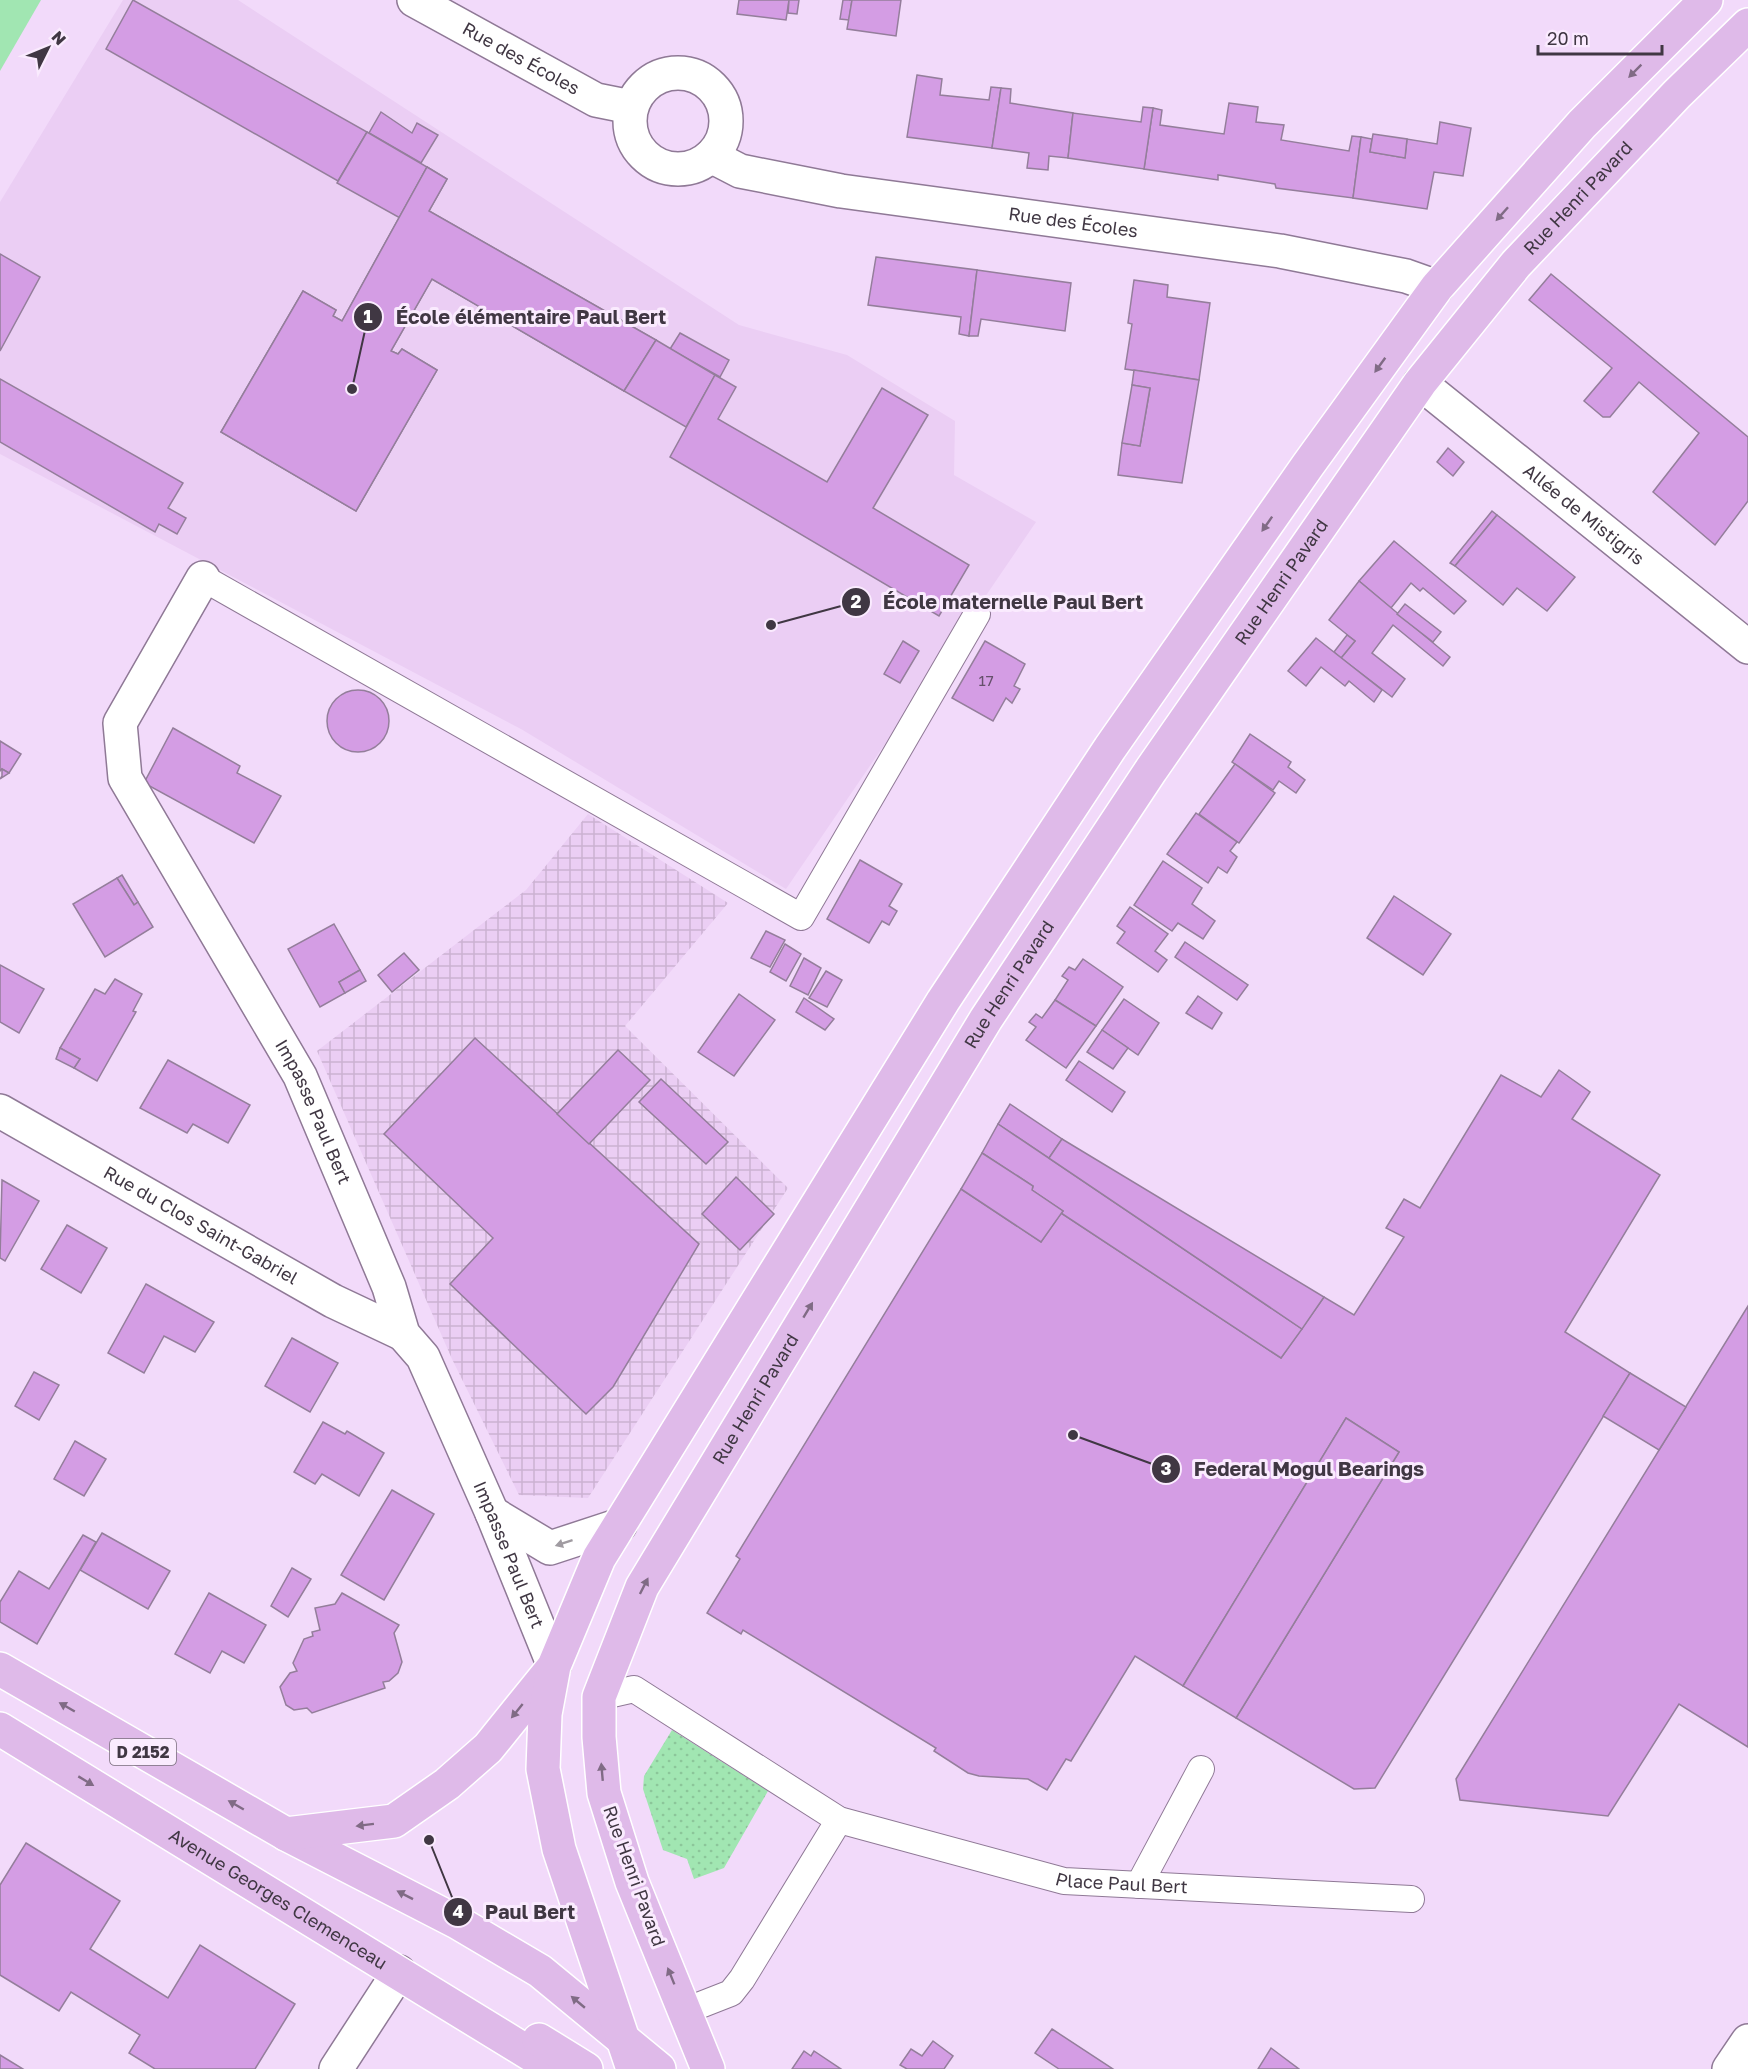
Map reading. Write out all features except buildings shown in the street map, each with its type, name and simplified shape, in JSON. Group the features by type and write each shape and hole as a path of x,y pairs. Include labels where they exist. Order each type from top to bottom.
{"main road":[{"path":"643,2069 628,2054 559,1849 543,1769 545,1714 554,1666 600,1558 943,1001 1059,826 1301,475 1437,287 1582,124 1706,0"},
{"name":"Rue Henri Pavard","path":"708,2069 632,1882 604,1793 599,1697 642,1587 986,1019 1151,770 1420,383 1516,264 1677,94 1748,25"},
{"path":"286,1834 394,1821 447,1784 488,1748 554,1666"},
{"name":"D 2152","path":"0,1669 286,1834 457,1922 540,1971 628,2054"},
{"name":"Avenue Georges Clemenceau","path":"0,1729 361,1948 555,2069"},
{"path":"184,1840 242,1856 586,2069"},
{"path":"685,2011 690,2069"},
{"path":"628,2054 659,2069"}],"street":[{"name":"Rue des Écoles","path":"414,0 596,100 631,107"},
{"path":"686,73 713,87 725,111 726,125 721,142 711,156 692,166 673,168 655,162 638,147 630,122 631,107 646,84 665,74 686,73"},
{"name":"Rue des Écoles","path":"711,156 740,171 841,191 1280,251 1406,276 1437,287"},
{"name":"Allée de Mistigris","path":"1420,383 1748,647"},
{"name":"Impasse Paul Bert","path":"203,578 120,723 125,778 300,1076 389,1287 403,1334 423,1357 492,1513 554,1666"},
{"name":"Rue du Clos Saint-Gabriel","path":"0,1111 333,1301 403,1334"},
{"path":"492,1513 550,1548 620,1525"},
{"path":"336,2069 399,1972"},
{"path":"1729,2069 1748,2041"}],"lane":[{"path":"203,578 801,917 977,614"},
{"name":"Place Paul Bert","path":"599,1697 634,1689 839,1820 1064,1881 1411,1899"},
{"path":"1139,1885 1201,1769"},
{"path":"685,2011 731,1993 742,1979 839,1820"}],"shaded area":[{"path":"123,0 238,0 739,325 847,355 955,421 954,475 1036,522 786,889 521,729 0,454 0,202"},
{"path":"588,814 728,903 625,1026 788,1188 588,1498 519,1495 452,1359 317,1051 526,890"}],"green space":[{"path":"0,0 41,0 0,71"},
{"path":"672,1730 768,1791 724,1868 694,1879 687,1859 663,1850 643,1789 644,1776"}],"place":[{"name":"École élémentaire Paul Bert","path":"352,389"},
{"name":"École maternelle Paul Bert","path":"771,625"},
{"name":"Federal Mogul Bearings","path":"1073,1435"},
{"name":"Paul Bert","path":"429,1840"}]}
